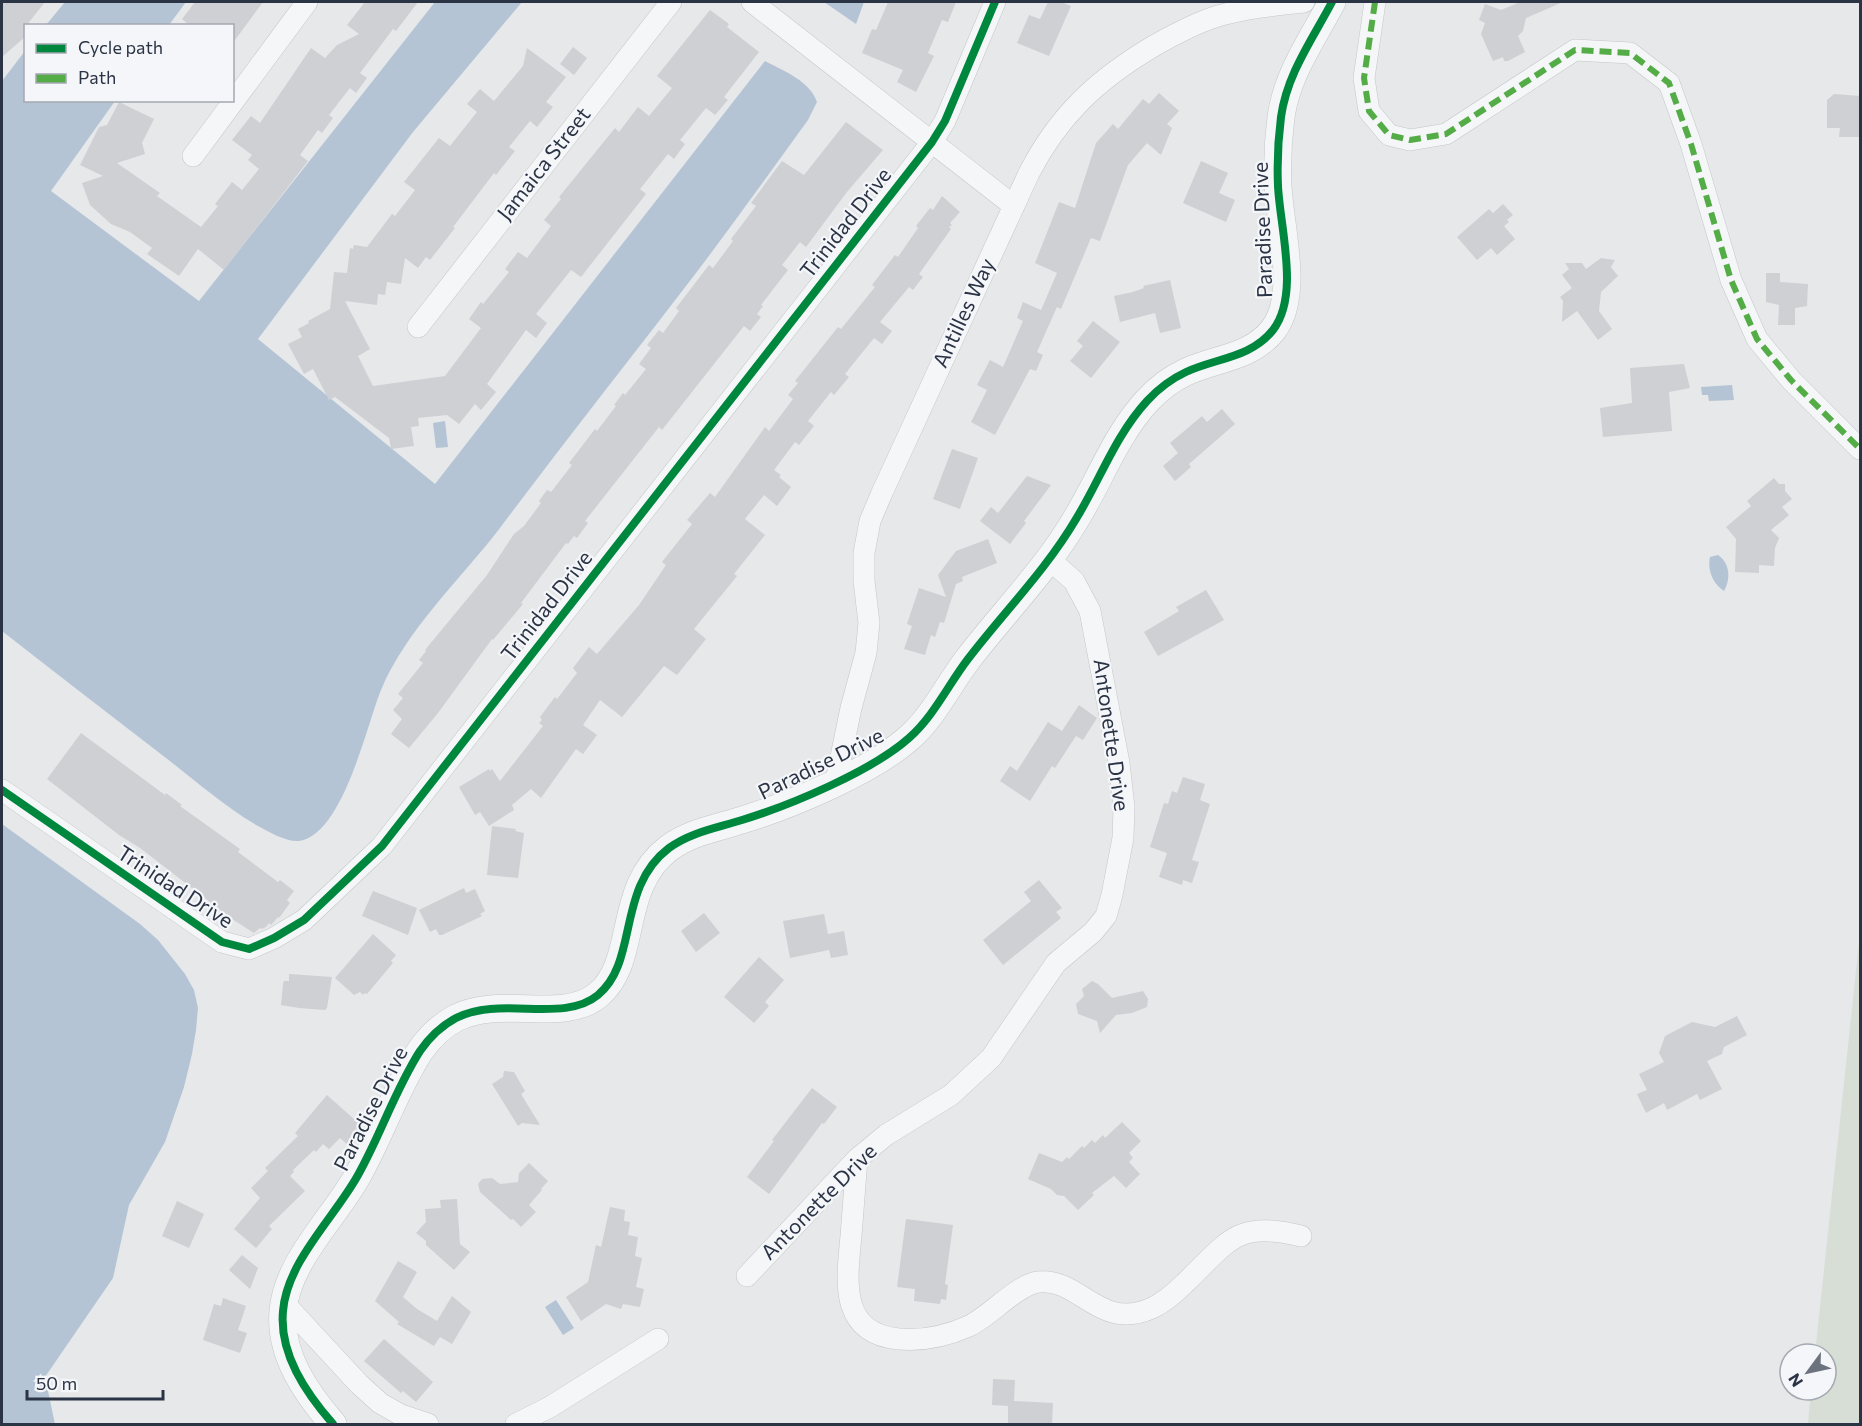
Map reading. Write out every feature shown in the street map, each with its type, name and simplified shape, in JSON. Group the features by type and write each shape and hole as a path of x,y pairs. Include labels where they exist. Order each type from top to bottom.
{"street":[{"path":"234,101 307,2"},
{"name":"Jamaica Street","path":"418,327 671,2"},
{"path":"752,2 1014,206"},
{"name":"Trinidad Drive","path":"2,790 222,942 249,949 274,938 304,920 382,846 932,142 945,121 995,2"},
{"name":"Antilles Way","path":"836,782 868,639 864,567 870,521 880,495 1038,157 1060,123 1087,94 1117,69 1164,41 1203,21 1250,9 1304,2"},
{"name":"Paradise Drive","path":"333,1425 303,1383 290,1356 282,1326 284,1303 292,1276 352,1186 413,1063 424,1046 438,1030 455,1018 474,1011 504,1007 562,1008 581,1005 596,996 609,983 618,965 631,908 642,880 653,863 668,848 695,834 764,813 836,782 891,752 920,727 970,656 1050,559 1080,513 1125,429 1149,399 1160,388 1186,372 1255,347 1278,324 1287,290 1277,165 1283,106 1295,68 1332,2"},
{"path":"1375,2 1364,78 1369,111 1389,135 1410,140 1446,134 1575,50 1630,53 1669,83 1691,144 1731,280 1757,339 1791,380 1860,449"},
{"path":"193,156 233,102"},
{"name":"Antonette Drive","path":"747,1276 857,1159 886,1135 951,1095 991,1058 1056,963 1093,932 1106,916 1123,838 1124,807 1119,763 1090,611 1074,580 1050,559"},
{"path":"857,1159 848,1297 864,1324 883,1335 895,1338 921,1339 958,1330 981,1319 1027,1286 1040,1282 1066,1289 1092,1305 1108,1311 1126,1314 1143,1312 1167,1299 1225,1245 1242,1234 1271,1230 1301,1236"},
{"path":"284,1303 359,1384 380,1403 401,1415 428,1425"},
{"path":"516,1425 556,1404 658,1339"}],"shaded area":[{"path":"1860,934 1860,1424 1808,1424 1810,1402 1838,1402 1838,1342 1816,1342"}],"water":[{"path":"65,2 186,2 170,24 47,24"},
{"path":"435,2 522,2 413,132 258,339 435,484 765,61 802,82 809,88 817,102 808,120 696,273 500,528 419,626 381,690 361,751 341,800 328,820 315,834 299,841 272,834 234,811 2,631 2,81 24,52 24,102 114,102 51,191 199,301"},
{"path":"824,2 864,2 856,24"},
{"path":"1732,385 1734,400 1709,401 1708,395 1702,395 1701,387"},
{"path":"445,421 448,447 436,448 433,423"},
{"path":"1718,555 1725,562 1728,572 1728,581 1724,591 1714,581 1709,567 1710,557"},
{"path":"2,824 140,924 158,940 185,974 194,990 198,1008 192,1054 184,1087 165,1142 129,1205 113,1278 45,1377 55,1424 2,1424"},
{"path":"556,1300 574,1328 563,1335 545,1307"}],"building":[{"path":"2,2 45,2 28,24 24,24 24,38 2,57"},
{"path":"195,2 263,2 234,41 234,24 188,24 182,19"},
{"path":"365,2 418,2 396,31 393,29 360,73 367,78 356,93 350,88 329,115 333,118 322,133 318,130 300,155 308,161 224,270 198,249 179,276 147,254 152,248 130,232 111,224 90,205 82,183 103,176 80,165 99,127 107,125 119,102 154,119 142,143 145,154 117,163 160,193 157,196 201,227 218,206 215,204 232,182 242,190 259,169 248,160 252,155 232,140 251,116 260,123 311,48 325,58 337,45 359,34 347,25"},
{"path":"888,2 956,2 948,22 942,20 928,53 934,56 916,92 897,82 903,70 862,53 872,29 876,30"},
{"path":"1048,2 1061,2 1071,6 1049,56 1017,43 1029,15 1040,19"},
{"path":"1520,2 1563,2 1526,18 1523,31 1518,36 1525,52 1508,61 1504,61 1503,57 1493,61 1481,34 1485,23 1479,20 1485,4 1501,10"},
{"path":"710,10 729,24 727,27 759,52 724,97 728,100 715,115 706,108 680,140 685,144 674,159 668,154 640,189 646,194 581,277 571,270 536,314 547,323 536,338 526,330 487,384 496,392 481,410 475,404 459,424 447,415 418,418 419,426 411,427 414,446 391,449 389,438 335,397 329,400 313,369 304,374 288,344 302,337 298,329 330,309 334,272 347,273 350,248 353,249 354,245 367,247 392,214 395,216 415,190 404,182 439,138 450,146 477,112 467,104 480,89 494,101 523,66 527,48 566,77 546,102 553,107 537,127 530,121 509,147 515,151 496,175 494,173 430,260 426,257 418,268 405,258 401,284 387,282 385,295 378,294 377,305 345,301 370,349 358,356 373,386 445,376 481,328 469,319 481,302 483,304 509,272 505,269 518,252 527,258 551,226 544,220 561,199 559,197 615,128 619,132 638,107 649,116 672,88 657,76"},
{"path":"573,47 587,58 574,75 560,64"},
{"path":"1159,93 1179,111 1167,124 1172,128 1161,155 1147,143 1128,165 1100,241 1091,238 1061,309 1057,307 1037,352 1043,355 1036,371 1030,369 995,435 971,422 987,390 977,385 990,360 1003,367 1023,321 1017,318 1023,302 1041,310 1057,273 1035,263 1059,202 1075,208 1096,143 1113,124 1118,129 1143,99 1149,104"},
{"path":"1834,94 1860,96 1860,137 1839,137 1840,128 1827,128 1827,100"},
{"path":"846,122 883,150 847,192 806,247 800,242 782,265 788,270 761,305 763,306 757,314 761,317 750,331 744,326 662,430 659,427 585,521 588,523 577,538 574,536 568,544 566,543 521,603 523,604 492,639 438,713 409,748 391,734 402,719 393,710 403,698 398,694 423,663 419,660 425,650 487,575 514,534 524,526 541,503 539,501 547,490 551,492 572,465 569,463 595,429 597,431 623,393 625,395 646,369 639,364 651,348 647,345 659,330 663,333 679,311 676,308 709,265 713,268 733,241 731,239 756,206 751,203 782,161 804,175"},
{"path":"1201,161 1228,173 1219,193 1235,200 1226,222 1183,203"},
{"path":"942,196 960,212 950,223 951,229 919,274 923,277 913,290 909,287 880,322 892,331 882,344 874,338 845,374 849,377 834,395 831,392 808,421 814,426 799,445 795,442 774,470 791,487 777,506 764,495 745,519 765,535 734,574 737,576 694,629 706,639 677,675 664,666 622,717 600,700 583,725 597,735 583,754 576,749 541,798 531,789 512,805 514,810 489,826 480,812 475,815 459,787 489,769 490,771 492,769 500,781 543,726 539,723 542,720 540,717 577,673 573,668 589,647 597,654 639,605 666,565 662,562 692,524 687,520 710,493 715,497 765,427 769,431 793,399 788,395 798,383 795,381 838,327 841,329 875,287 872,285 895,255 898,257 918,228 916,226 930,208 933,210"},
{"path":"1503,204 1513,215 1504,226 1515,239 1497,255 1491,248 1477,260 1457,237 1489,209 1493,213"},
{"path":"1601,258 1615,260 1611,267 1618,276 1601,292 1599,311 1612,329 1598,340 1577,311 1562,322 1563,301 1560,297 1572,288 1562,275 1569,269 1565,263 1582,263 1586,269"},
{"path":"1766,273 1780,273 1780,282 1808,284 1807,306 1795,308 1795,325 1778,325 1779,305 1766,302"},
{"path":"1170,280 1181,328 1160,333 1155,313 1120,322 1114,296"},
{"path":"1093,321 1120,342 1091,378 1070,361 1083,346 1077,341"},
{"path":"1684,364 1690,388 1669,392 1672,431 1603,437 1600,408 1632,403 1630,368"},
{"path":"1222,409 1235,424 1189,464 1191,467 1175,481 1163,466 1178,453 1170,443 1202,416 1207,422"},
{"path":"952,449 978,458 960,509 933,499"},
{"path":"1027,476 1051,485 1010,544 980,521 991,507 998,513"},
{"path":"1774,478 1779,484 1785,484 1785,491 1792,499 1782,507 1789,515 1771,530 1779,538 1775,548 1774,566 1759,565 1759,573 1735,572 1736,539 1726,527 1751,506 1747,501"},
{"path":"988,539 997,563 962,577 963,581 956,584 944,623 940,622 935,637 931,635 925,655 904,649 912,626 907,624 919,588 946,597 938,575 956,551"},
{"path":"1206,590 1224,620 1158,656 1144,632 1179,611 1176,607"},
{"path":"1079,705 1097,718 1083,740 1076,736 1055,768 1052,766 1030,801 1000,781 1010,766 1017,771 1048,722 1062,731"},
{"path":"81,733 165,795 166,793 182,805 180,806 240,849 238,852 294,891 287,900 290,903 279,918 271,925 269,923 254,933 232,919 140,848 119,835 47,779"},
{"path":"1183,777 1205,784 1200,800 1210,804 1192,860 1199,862 1192,883 1183,880 1182,885 1159,877 1167,853 1150,847 1164,803 1168,804 1172,791 1177,793"},
{"path":"492,826 516,829 515,831 524,833 518,878 487,875"},
{"path":"1039,880 1062,908 1056,912 1061,918 1003,965 983,940 1031,901 1024,892"},
{"path":"464,888 466,893 475,889 485,911 480,914 482,916 442,935 439,935 436,929 430,932 419,910"},
{"path":"373,891 417,908 408,935 362,916"},
{"path":"704,913 720,933 696,952 681,931"},
{"path":"824,914 828,934 844,931 848,955 831,958 829,950 790,958 783,921"},
{"path":"373,934 396,955 391,961 393,963 367,994 363,995 360,992 354,995 335,978"},
{"path":"759,957 784,980 765,1002 769,1006 754,1023 724,997"},
{"path":"289,974 332,977 327,1008 325,1010 281,1005 283,984 284,981 289,981"},
{"path":"1092,981 1112,998 1143,991 1148,999 1147,1007 1132,1013 1116,1015 1100,1033 1097,1021 1078,1014 1076,1004 1084,996 1082,989"},
{"path":"1737,1016 1747,1035 1724,1047 1722,1054 1707,1061 1722,1089 1700,1100 1697,1094 1667,1110 1664,1103 1646,1113 1637,1094 1647,1090 1639,1074 1664,1062 1659,1053 1665,1036 1692,1022 1715,1027"},
{"path":"504,1071 514,1072 525,1091 521,1094 540,1125 522,1123 518,1126 492,1084 503,1077"},
{"path":"812,1088 837,1107 824,1124 822,1123 769,1194 747,1177"},
{"path":"327,1095 364,1128 360,1137 349,1146 340,1138 329,1149 323,1144 293,1170 290,1176 305,1191 269,1226 272,1229 256,1248 234,1229 260,1198 251,1188 268,1171 265,1168 298,1136 295,1133"},
{"path":"1122,1122 1141,1141 1129,1153 1133,1158 1129,1162 1140,1174 1126,1188 1114,1176 1092,1193 1094,1195 1078,1210 1064,1196 1057,1195 1051,1189 1028,1179 1039,1153 1062,1162 1092,1140 1095,1143 1103,1135 1105,1138"},
{"path":"529,1163 548,1181 529,1205 536,1212 521,1227 480,1192 478,1184 482,1179 492,1178 500,1184 518,1182 519,1173"},
{"path":"457,1199 460,1244 470,1252 454,1270 416,1233 426,1222 425,1209 441,1208 440,1200"},
{"path":"177,1201 204,1214 189,1248 162,1236"},
{"path":"610,1207 625,1210 624,1221 630,1222 628,1235 638,1237 635,1256 642,1258 636,1287 644,1289 640,1307 623,1304 621,1309 606,1304 581,1321 566,1297 588,1282 596,1245 601,1247"},
{"path":"906,1219 953,1225 945,1284 948,1285 946,1300 941,1299 940,1304 914,1301 915,1289 897,1287"},
{"path":"242,1255 258,1268 250,1289 229,1270"},
{"path":"398,1261 417,1272 403,1297 417,1309 437,1321 452,1296 471,1312 452,1344 440,1337 434,1346 397,1324 399,1322 375,1301"},
{"path":"223,1298 246,1306 238,1330 247,1333 240,1353 203,1340 214,1304 221,1306"},
{"path":"384,1339 433,1382 416,1402 403,1391 401,1393 364,1361"},
{"path":"993,1379 1015,1380 1014,1401 1053,1403 1052,1425 1008,1425 1008,1406 992,1405"}],"marked path":[{"path":"1375,2 1364,78 1369,111 1389,135 1410,140 1446,134 1575,50 1630,53 1669,83 1691,144 1731,280 1757,339 1791,380 1860,449"}],"cycle path":[{"path":"2,790 222,942 249,949 274,938 304,920 382,846 932,142 945,121 995,2"},
{"path":"333,1424 304,1386 290,1357 283,1327 286,1293 302,1257 358,1175 420,1051 445,1025 456,1018 474,1012 511,1008 567,1008 584,1003 598,995 611,981 619,963 641,883 652,864 669,848 695,834 762,814 830,786 874,763 909,738 926,720 968,659 1052,556 1085,504 1117,443 1147,401 1180,375 1244,352 1273,330 1281,315 1287,280 1278,186 1281,117 1294,72 1332,2"}]}
